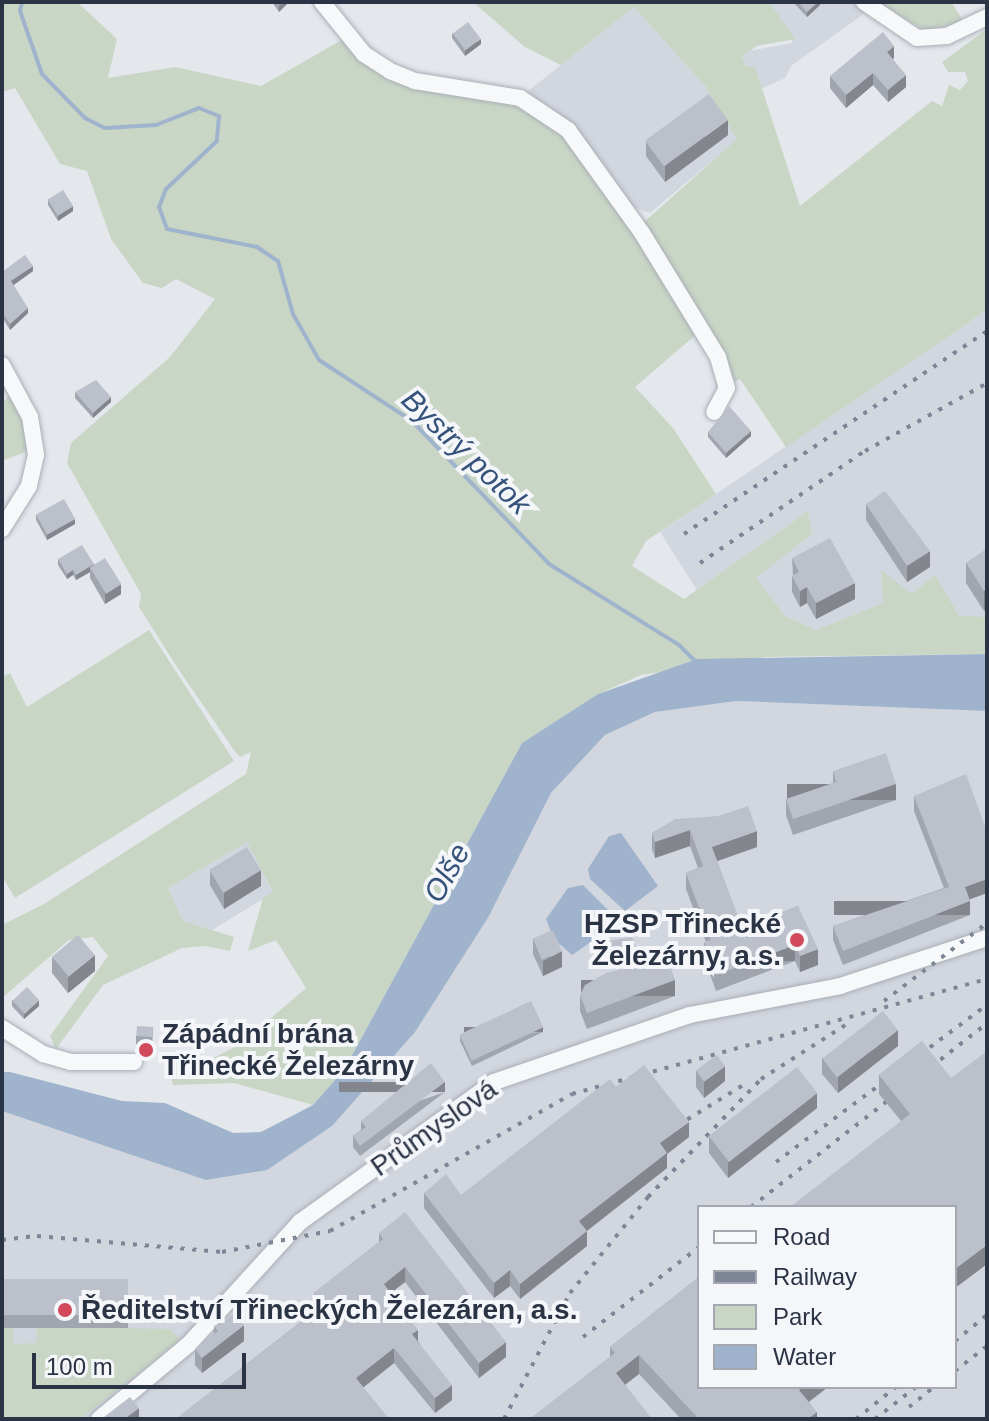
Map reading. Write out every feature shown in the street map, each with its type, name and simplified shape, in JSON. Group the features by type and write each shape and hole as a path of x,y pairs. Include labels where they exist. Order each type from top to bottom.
{"street":[{"path":"322,2 364,54 390,71 415,81 520,98 568,130 642,233 718,357 727,388 714,412"},
{"path":"864,2 901,30 932,40 987,17"},
{"path":"2,365 30,417 36,455 29,486 2,529"},
{"name":"Průmyslová","path":"99,1419 189,1344 300,1222 494,1082 690,1015 840,986 987,938"},
{"path":"2,1028 43,1054 71,1062 134,1062"}],"shaded area":[{"path":"769,2 855,2 865,13 791,66 785,78 761,89 755,71 743,63 743,52 793,43"},
{"path":"634,7 706,87 738,139 650,213 634,207 575,125 527,92"},
{"path":"987,310 987,617 959,617 912,594 881,571 883,603 816,630 785,616 755,578 812,534 808,511 697,590 660,532"},
{"path":"736,701 987,711 987,1419 2,1419 2,1111 165,1165 267,1170 489,916 551,793 605,735 655,712"},
{"path":"247,841 273,893 212,930 183,921 168,888"}],"green space":[{"path":"2,2 77,2 117,39 108,78 175,67 261,86 342,40 376,68 523,104 553,121 581,151 699,332 635,387 673,428 716,494 646,541 632,566 684,599 808,511 812,534 756,578 785,616 816,630 883,603 881,570 912,594 935,575 959,616 987,617 987,654 765,657 641,675 598,694 522,743 344,1070 313,1105 234,1083 173,1085 169,1063 213,1058 241,1044 306,988 276,940 248,951 263,898 273,892 247,842 168,888 183,921 234,937 230,951 205,946 182,948 103,985 56,1049 50,1036 108,956 93,937 69,940 2,998 2,925 44,904 246,774 251,752 240,757 236,753 177,667 139,607 141,594 67,463 71,443 170,357 215,299 176,279 162,288 143,283 111,239 87,171 60,164 15,88 2,92"},
{"path":"473,2 769,2 795,39 757,46 742,56 746,66 755,67 800,206 932,101 942,106 949,85 960,90 968,81 965,72 948,72 942,62 987,29 987,310 786,447 740,379 735,382 715,339 643,223 737,139 706,87 634,7 561,65 525,47"},
{"path":"878,2 951,2 964,22 925,31"},
{"path":"12,393 23,417 28,451 2,461 2,403"},
{"path":"149,630 234,761 15,898 2,876 2,677 10,673 27,707"},
{"path":"37,1327 170,1329 180,1340 80,1419 2,1419 2,1328 13,1328 13,1344 36,1343"}],"water":[{"path":"987,654 987,711 736,701 655,712 605,735 551,793 489,916 415,1032 332,1126 267,1170 206,1180 2,1111 2,1072 10,1072 122,1101 165,1103 233,1133 261,1132 313,1105 344,1070 522,743 598,694 697,659"},
{"path":"621,833 658,886 625,911 590,879 588,869 609,836"},
{"path":"583,885 614,916 601,935 572,955 554,939 546,919 568,888"}],"building":[{"path":"798,2 818,2 807,12"},
{"path":"468,22 481,39 465,50 453,33"},
{"path":"883,32 894,46 887,52 906,75 888,90 873,73 846,95 830,76"},
{"path":"709,94 728,120 664,166 645,140"},
{"path":"63,190 73,206 58,216 48,200"},
{"path":"25,255 33,266 11,281 28,308 10,324 2,312 2,272"},
{"path":"96,380 111,397 93,413 75,392"},
{"path":"729,406 751,431 726,453 708,432"},
{"path":"885,491 930,551 907,566 866,504"},
{"path":"64,499 75,519 47,535 36,515"},
{"path":"830,538 855,583 816,603 807,587 800,591 792,576 799,572 792,558"},
{"path":"82,545 94,564 76,575 73,570 67,574 58,559"},
{"path":"987,549 987,589 984,591 966,563"},
{"path":"105,558 121,584 106,594 90,568"},
{"path":"886,753 896,784 793,819 786,799 836,782 833,771"},
{"path":"966,774 987,832 987,879 965,887 970,901 843,951 833,926 949,887 914,796"},
{"path":"748,806 757,831 712,847 742,928 798,906 818,949 800,956 795,945 716,975 704,942 711,940 686,873 703,866 690,830 655,842 652,833 676,819 719,816"},
{"path":"247,847 261,870 223,893 209,870"},
{"path":"553,930 562,951 542,960 533,939"},
{"path":"78,935 95,955 69,977 52,957"},
{"path":"632,937 637,950 610,960 603,942"},
{"path":"667,957 675,980 587,1013 580,995 585,985 606,973"},
{"path":"27,987 39,1000 25,1014 12,1001"},
{"path":"531,1001 543,1027 472,1061 459,1034"},
{"path":"883,1011 898,1030 837,1077 822,1058"},
{"path":"137,1026 153,1027 152,1037 136,1036"},
{"path":"922,1041 951,1078 987,1053 987,1245 957,1268 957,1205 793,1205 910,1114 879,1075"},
{"path":"717,1055 725,1066 704,1082 696,1070"},
{"path":"431,1063 445,1082 360,1146 353,1136 366,1127 361,1121"},
{"path":"644,1065 689,1122 660,1143 667,1153 579,1221 587,1231 520,1284 510,1270 494,1283 424,1193 446,1174 461,1195 610,1079 616,1087"},
{"path":"797,1067 817,1093 729,1162 709,1136"},
{"path":"405,1212 506,1342 479,1363 405,1267 384,1284 418,1330 412,1334 452,1385 435,1398 394,1348 356,1378 389,1419 176,1419 323,1305 314,1293 383,1239 379,1233"},
{"name":"Ředitelství Třineckých Železáren, a.s.","path":"2,1279 128,1279 128,1315 2,1315"},
{"path":"697,1279 697,1389 800,1389 817,1412 808,1419 699,1419 639,1355 616,1373 652,1419 530,1419 615,1353 610,1347"},
{"path":"235,1313 244,1325 202,1358 195,1349 218,1331 214,1326"},
{"path":"130,1397 139,1408 124,1419 105,1419 104,1417"}],"waterway":[{"name":"Bystrý potok","path":"22,2 20,11 42,74 85,118 105,128 156,125 199,108 219,116 217,141 166,189 159,207 167,229 257,247 278,261 293,314 319,360 412,421 549,564 679,645 696,662"}],"railway":[{"path":"684,534 987,331"},
{"path":"700,563 865,451 987,383"},
{"path":"884,1001 987,923"},
{"path":"2,1240 37,1236 222,1252 330,1231 572,1094 987,979"},
{"path":"776,1162 987,1005"},
{"path":"504,1419 570,1293 648,1197 761,1079 850,1022"},
{"path":"754,1205 987,1023"},
{"path":"667,1132 745,1084"},
{"path":"583,1337 697,1249"},
{"path":"957,1339 987,1315"},
{"path":"957,1369 987,1346"},
{"path":"856,1419 894,1389"},
{"path":"875,1419 913,1389"},
{"path":"909,1407 932,1389"}],"place":[{"name":"HZSP Třinecké Železárny, a.s.","path":"797,940"},
{"name":"Zápádní brána Třinecké Železárny","path":"146,1050"},
{"name":"Ředitelství Třineckých Železáren, a.s.","path":"65,1310"}],"water label":[{"name":"Olše","path":"447,873"}]}
